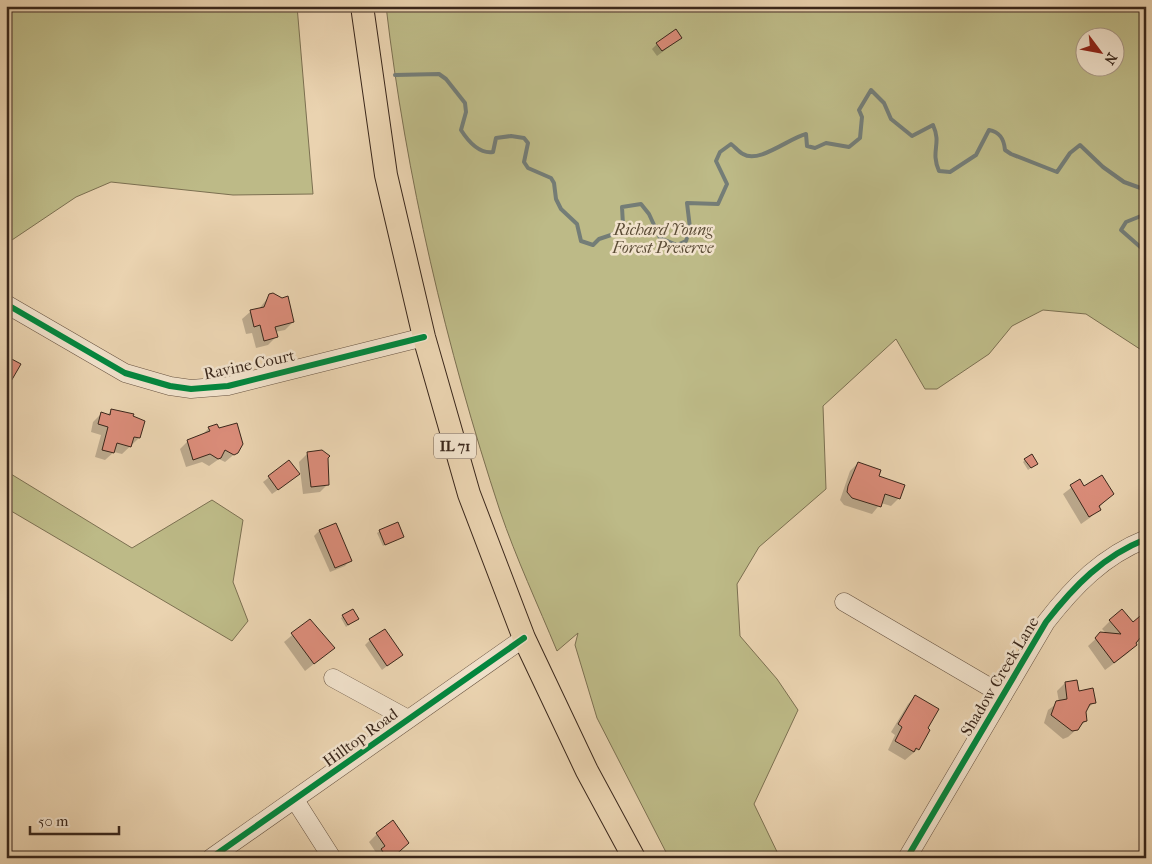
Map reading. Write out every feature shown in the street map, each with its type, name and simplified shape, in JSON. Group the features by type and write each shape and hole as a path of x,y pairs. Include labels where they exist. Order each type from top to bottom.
{"main road":[{"name":"IL 71","path":"362,6 386,175 424,337 469,494 524,638 587,771 634,858"}],"street":[{"name":"Ravine Court","path":"6,304 125,374 170,386 191,389 228,386 424,337"},
{"name":"Shadow Creek Lane","path":"907,858 1046,622 1071,590 1095,568 1146,538"},
{"path":"844,602 1003,696"},
{"name":"Hilltop Road","path":"212,858 524,638"},
{"path":"333,678 408,719"},
{"path":"295,800 332,858"}],"green space":[{"path":"6,6 297,6 313,194 233,195 111,182 76,197 6,244"},
{"name":"Richard Young Forest Preserve","path":"386,6 1146,6 1146,353 1086,314 1043,310 1012,326 989,354 937,389 925,389 896,339 823,406 826,489 759,547 737,584 740,636 777,679 798,710 754,804 780,858 669,858 597,718 575,645 578,633 557,651 506,529 480,449 445,324 430,261 405,134"},
{"path":"6,471 132,548 212,500 243,520 233,582 248,621 232,641 6,508"}],"building":[{"path":"676,29 682,38 662,51 656,43"},
{"path":"273,293 282,298 288,296 294,322 275,327 278,337 264,341 260,325 254,327 250,310 264,307 269,294"},
{"path":"6,356 21,364 6,390"},
{"path":"111,409 134,414 133,416 145,421 140,438 134,437 131,447 117,443 114,453 102,450 108,427 98,424 101,412 110,415"},
{"path":"237,423 243,444 238,453 234,455 225,450 221,458 218,459 210,454 193,460 187,440 210,431 208,427 217,424 219,428"},
{"path":"322,450 330,456 328,458 329,485 311,487 307,452"},
{"path":"1032,454 1038,464 1031,468 1024,459"},
{"path":"289,460 300,474 278,490 268,476"},
{"path":"858,462 881,470 879,476 905,485 900,499 885,494 881,507 852,498 847,492 848,486"},
{"path":"1102,475 1114,494 1099,506 1101,510 1089,517 1070,485 1080,479 1084,486"},
{"path":"398,522 404,537 385,545 379,530"},
{"path":"336,523 352,561 335,568 319,530"},
{"path":"353,609 359,619 348,625 342,615"},
{"path":"1122,609 1133,622 1146,611 1146,631 1136,643 1137,645 1114,663 1095,638 1100,632 1121,634 1109,620"},
{"path":"310,619 335,648 314,664 291,633"},
{"path":"385,629 403,655 387,666 369,639"},
{"path":"1077,680 1079,691 1093,688 1096,703 1090,704 1086,712 1087,721 1083,722 1078,730 1072,731 1051,715 1056,701 1067,699 1065,682"},
{"path":"915,695 939,709 928,728 930,730 919,750 916,748 914,752 895,741 902,727 898,724"},
{"path":"393,820 409,843 392,858 387,858 381,849 385,846 376,833"}],"waterway":[{"path":"395,75 439,74 446,79 465,103 466,112 461,130 471,142 483,151 493,152 496,138 511,136 524,138 528,143 524,162 528,168 551,178 554,183 556,199 561,209 577,224 581,241 593,245 599,239 620,232 623,225 622,207 641,204 649,214 660,238 677,245 686,241 690,228 687,203 718,204 727,184 716,161 720,152 731,144 743,154 757,156 806,134 807,146 815,148 826,143 849,147 860,138 862,117 859,110 871,90 884,103 891,119 912,136 933,125 939,171 950,172 976,155 989,130 999,134 1004,143 1005,150 1011,154 1057,172 1070,153 1080,145 1103,167 1124,182 1146,190"},
{"path":"1146,214 1126,222 1121,230 1146,252"}],"cycle path":[{"path":"6,304 125,373 170,386 191,389 228,386 424,337"},
{"path":"907,858 1046,622 1067,596 1090,573 1116,554 1146,539"},
{"path":"211,858 524,638"}]}
